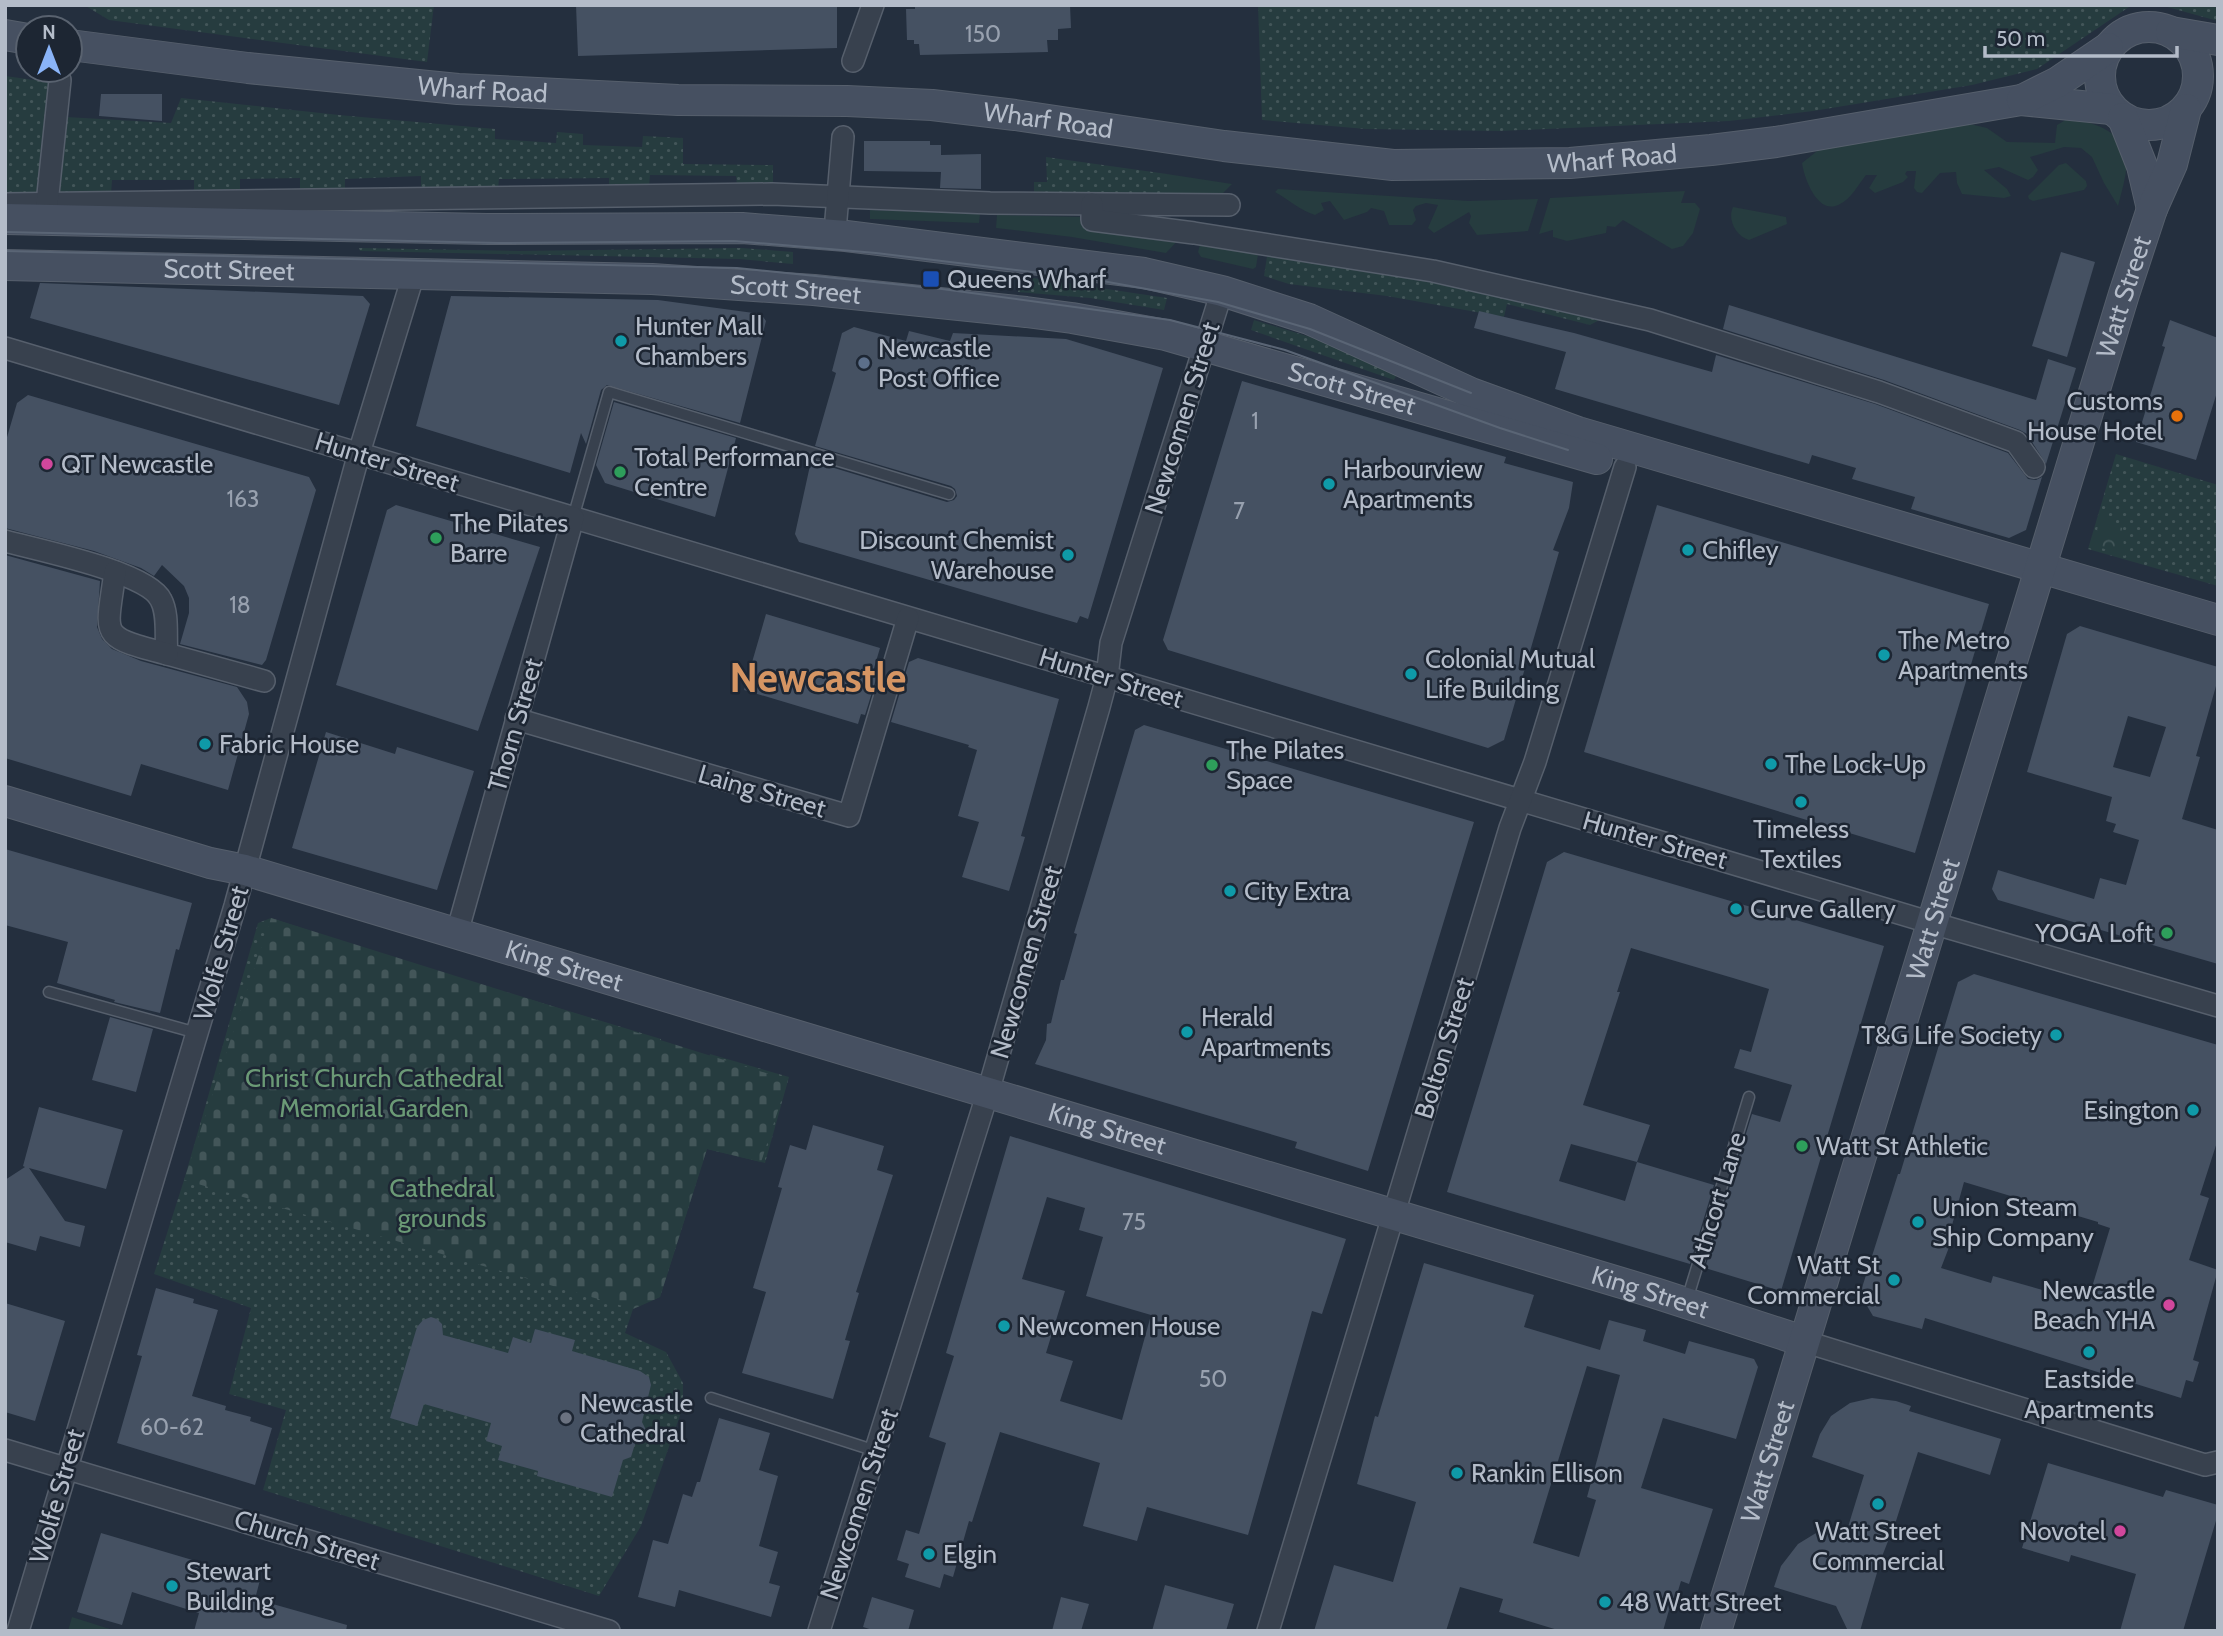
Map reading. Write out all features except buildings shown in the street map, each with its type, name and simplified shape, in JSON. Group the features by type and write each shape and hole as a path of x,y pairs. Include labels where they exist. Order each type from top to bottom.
{"main road":[{"path":"2171,32 2186,44 2196,60 2199,96 2172,120 2156,125 2139,125 2117,113 2101,89 2100,68 2108,48 2118,37 2144,27 2218,40"},
{"name":"Wharf Road","path":"84,47 247,68 458,89 678,100 847,101 932,105 1224,146 1393,165 1570,163 1776,142 2021,100 2067,78 2108,48"},
{"name":"Watt Street","path":"1716,1631 2152,209 2199,96"},
{"name":"Wharf Road","path":"2021,100 2117,113"},
{"name":"Watt Street","path":"2117,113 2142,166 2152,209"},
{"name":"Scott Street","path":"5,219 372,228 773,230 846,236 1156,275 1222,290 1331,328 1472,393 1578,432 2038,577"},
{"name":"Scott Street","path":"5,265 652,279 814,290 1072,318 1205,345 1625,467 2038,577"},
{"path":"2038,577 2218,620"},
{"path":"2038,577 2218,640"},
{"name":"King Street","path":"5,801 988,1092 1686,1303 1803,1341"}],"street":[{"path":"853,61 873,5"},
{"path":"47,209 60,84"},
{"path":"836,219 844,137"},
{"path":"5,204 47,209 772,194 990,203 1229,205"},
{"path":"1092,204 1092,220 1244,240 1433,271 1650,320 1879,393 2016,442 2034,467"},
{"name":"Wolfe Street","path":"18,1631 245,870 359,453 414,273"},
{"name":"Newcomen Street","path":"819,1631 988,1092 1107,677 1111,643 1222,290"},
{"name":"Hunter Street","path":"5,348 2218,1006"},
{"name":"Bolton Street","path":"1269,1631 1510,828 1522,801 1625,467"},
{"name":"Thorn Street","path":"457,933 573,517"},
{"path":"5,541 115,572 148,585 162,600 166,617 167,654"},
{"path":"115,572 108,614 111,633 127,644 264,681"},
{"name":"Laing Street","path":"516,719 849,816 908,618"},
{"name":"King Street","path":"1803,1341 2211,1463"},
{"name":"Church Street","path":"5,1450 609,1631"}],"lane":[{"path":"573,517 609,392 948,494"},
{"path":"49,992 197,1033"},
{"name":"Athcort Lane","path":"1686,1303 1748,1097"},
{"path":"710,1398 876,1451"}],"green space":[{"path":"84,5 434,5 427,62 109,20"},
{"path":"1258,5 2132,5 2037,69 1972,85 1813,111 1729,121 1500,131 1366,129 1262,120"},
{"path":"2160,5 2218,5 2218,21"},
{"path":"5,76 14,77 14,84 49,84 38,195 5,195"},
{"path":"181,98 495,129 495,139 556,143 557,132 583,134 583,145 642,147 643,136 683,138 683,164 773,165 773,186 737,186 736,176 650,175 649,187 609,187 609,178 499,179 498,189 421,191 421,176 345,179 345,191 300,192 300,178 240,179 240,193 194,194 194,180 112,180 111,194 57,195 66,117 171,123"},
{"path":"2069,118 2087,122 2112,133 2123,147 2126,167 2118,206 2092,157 2081,148 2064,147 2030,157 2038,170 2028,180 1999,167 1984,170 2007,189 2011,196 2004,198 1962,194 1956,172 1940,173 1922,193 1917,192 1914,188 1916,171 1907,171 1905,174 1908,177 1903,182 1875,193 1869,188 1877,175 1866,175 1848,199 1832,207 1819,201 1814,194 1802,163 1821,148 1970,124 1987,128 2007,142 2055,143 2057,125"},
{"path":"1046,157 1167,174 1167,195 1034,192 1034,182 1047,182"},
{"path":"2066,163 2086,181 2084,190 2033,201 2029,199 2028,196 2059,165"},
{"path":"1167,174 1232,184 1220,196 1167,195"},
{"path":"1278,189 1469,201 1538,199 1528,231 1477,235 1469,223 1469,212 1434,233 1428,228 1438,205 1426,203 1416,206 1413,210 1416,220 1412,225 1389,225 1384,211 1371,208 1344,220 1330,201 1321,203 1324,210 1315,215 1275,192"},
{"path":"1685,191 1681,203 1695,203 1700,209 1693,233 1683,246 1672,249 1623,220 1615,227 1607,226 1606,233 1567,241 1553,237 1553,230 1539,234 1550,198"},
{"path":"1733,207 1786,217 1787,224 1749,240 1740,235 1734,227 1731,217"},
{"path":"870,210 980,214 979,223 870,219"},
{"path":"997,215 1087,217 1182,236 1166,253 1072,237 996,228"},
{"path":"1201,240 1259,248 1256,267 1253,269 1201,257 1198,252"},
{"path":"359,248 518,251 741,248 793,252 793,264 739,259 360,251"},
{"path":"1268,250 1385,267 1607,316 1590,325 1507,304 1504,317 1387,296 1289,284 1264,276"},
{"path":"1020,276 1167,298 1164,310 1090,298 1018,292"},
{"path":"1254,320 1310,337 1399,370 1394,380 1251,330"},
{"path":"2116,454 2218,485 2218,586 2088,549"},
{"path":"2101,515 2122,528 2125,556 2093,545"},
{"name":"Cathedral grounds","path":"271,918 494,992 529,999 661,1039 656,1054 706,1070 710,1054 789,1077 765,1163 707,1149 660,1297 633,1309 625,1333 666,1352 683,1383 683,1407 641,1526 599,1596 263,1490 286,1410 229,1394 251,1308 154,1274 258,923"},
{"name":"Christ Church Cathedral Memorial Garden","path":"271,918 788,1080 761,1162 707,1149 660,1297 633,1309 184,1180"},
{"path":"72,1617 116,1631 68,1631"}],"tram line":[{"path":"5,232 499,243 734,241 876,253 1097,280 1218,302 1310,329 1471,393"},
{"path":"5,251 737,268 942,289 1170,320 1285,350 1568,450"}],"place":[{"name":"Queens Wharf","path":"931,279"},
{"name":"Hunter Mall Chambers","path":"621,341"},
{"name":"Newcastle Post Office","path":"864,363"},
{"name":"Customs House Hotel","path":"2177,416"},
{"name":"QT Newcastle","path":"47,464"},
{"name":"Total Performance Centre","path":"620,472"},
{"name":"Harbourview Apartments","path":"1329,484"},
{"name":"The Pilates Barre","path":"436,538"},
{"name":"Chifley","path":"1688,550"},
{"name":"Discount Chemist Warehouse","path":"1068,555"},
{"name":"The Metro Apartments","path":"1884,655"},
{"name":"Colonial Mutual Life Building","path":"1411,674"},
{"name":"Fabric House","path":"205,744"},
{"name":"The Lock-Up","path":"1771,764"},
{"name":"The Pilates Space","path":"1212,765"},
{"name":"Timeless Textiles","path":"1801,802"},
{"name":"City Extra","path":"1230,891"},
{"name":"Curve Gallery","path":"1736,909"},
{"name":"YOGA Loft","path":"2167,933"},
{"name":"Herald Apartments","path":"1187,1032"},
{"name":"T&G Life Society","path":"2056,1035"},
{"name":"Esington","path":"2193,1110"},
{"name":"Watt St Athletic","path":"1802,1146"},
{"name":"Union Steam Ship Company","path":"1918,1222"},
{"name":"Watt St Commercial","path":"1894,1280"},
{"name":"Newcastle Beach YHA","path":"2169,1305"},
{"name":"Newcomen House","path":"1004,1326"},
{"name":"Eastside Apartments","path":"2089,1352"},
{"name":"Newcastle Cathedral","path":"566,1418"},
{"name":"Rankin Ellison","path":"1457,1473"},
{"name":"Watt Street Commercial","path":"1878,1504"},
{"name":"Novotel","path":"2120,1531"},
{"name":"Elgin","path":"929,1554"},
{"name":"Stewart Building","path":"172,1586"},
{"name":"48 Watt Street","path":"1605,1602"}],"district":[{"name":"Newcastle","path":"818,678"}]}
